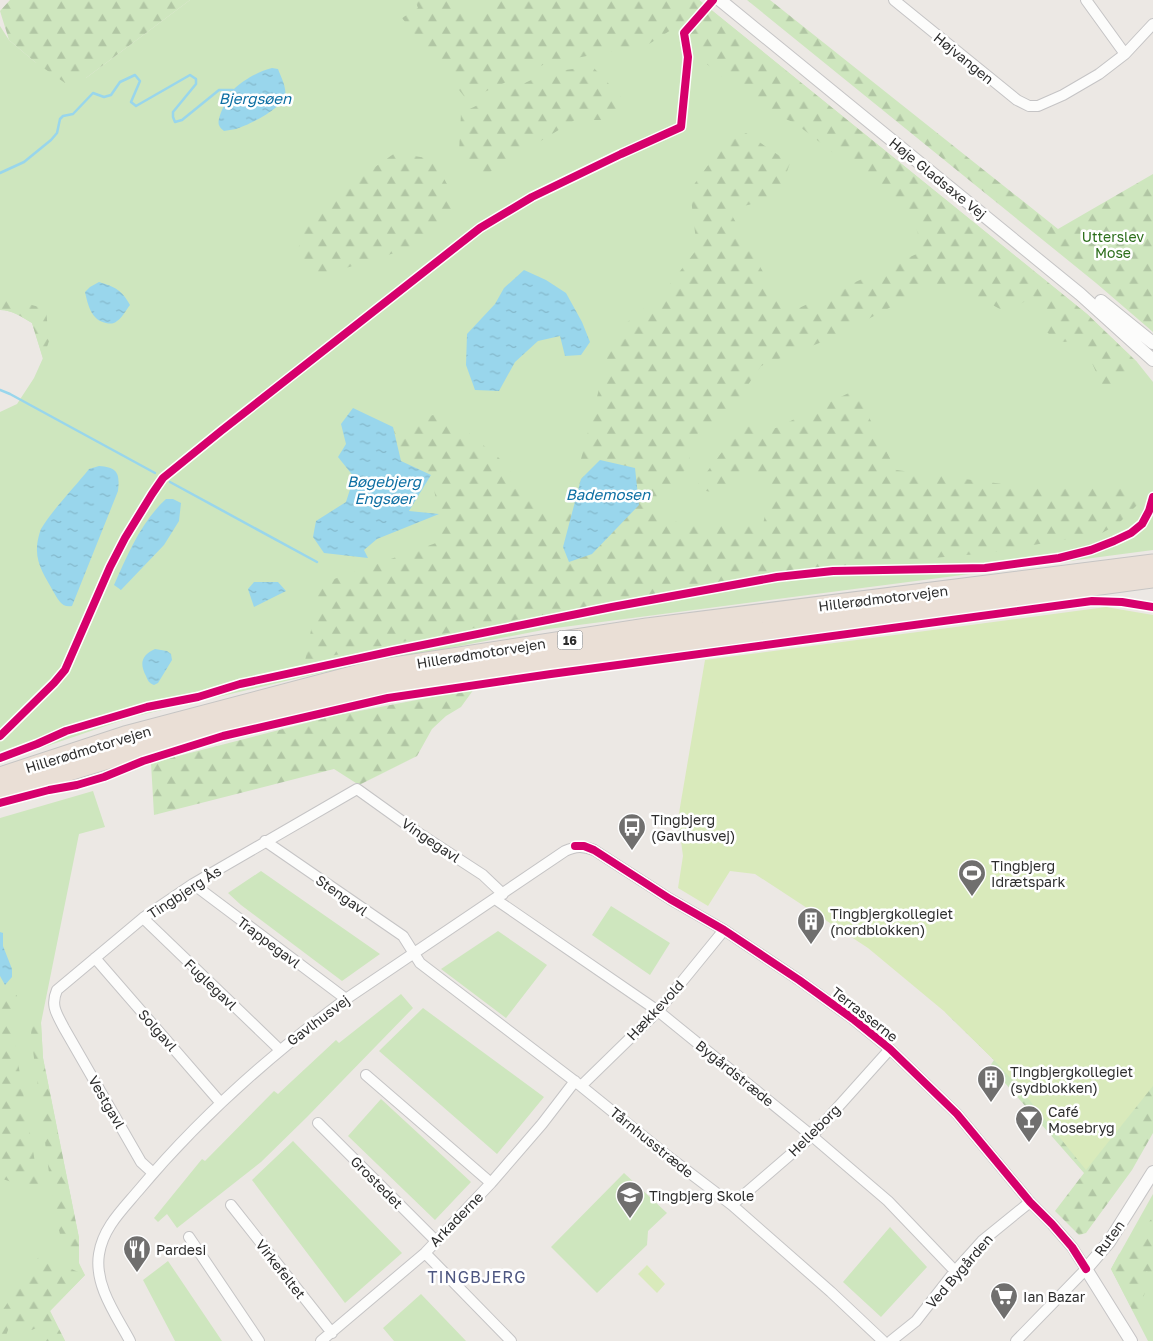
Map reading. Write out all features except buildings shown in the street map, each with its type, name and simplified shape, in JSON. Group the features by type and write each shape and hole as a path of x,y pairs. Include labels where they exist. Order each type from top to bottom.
{"highway":[{"name":"Hillerødmotorvejen","path":"0,777 125,736 375,670 647,628 1153,564"},
{"name":"Hillerødmotorvejen","path":"0,792 154,745 383,686 653,644 1153,578"}],"street":[{"name":"Høje Gladsaxe Vej","path":"720,0 1080,294 1153,360"},
{"name":"Høje Gladsaxe Vej","path":"733,0 1153,343"},
{"name":"Højvangen","path":"894,0 1016,100 1029,106 1038,106 1063,95 1099,74 1125,54"},
{"path":"1086,0 1125,54 1153,24"},
{"name":"Tingbjerg Ås","path":"64,1028 54,1004 57,990 143,918 193,884 357,789"},
{"name":"Vingegavl","path":"357,789 417,832 483,875 499,896"},
{"name":"Stengavl","path":"265,842 403,936 414,953"},
{"name":"Gavlhusvej","path":"130,1341 105,1294 98,1271 98,1256 101,1241 108,1228 153,1173 220,1102 280,1050 346,999 575,846"},
{"name":"Terrasserne","path":"575,846 584,846 594,850 724,930 799,980 853,1019 890,1049 957,1114 1030,1202 1069,1244 1086,1269"},
{"name":"Trappegavl","path":"193,884 346,999"},
{"name":"Bygårdstræde","path":"499,896 658,1011 812,1136 888,1201 956,1271"},
{"name":"Fuglegavl","path":"143,918 280,1050"},
{"name":"Hækkevold","path":"578,1084 658,1011 724,930"},
{"name":"Tårnhusstræde","path":"414,953 420,963 732,1205 831,1292 883,1341"},
{"name":"Solgavl","path":"95,958 220,1102"},
{"name":"Vestgavl","path":"64,1028 142,1162 153,1173"},
{"name":"Helleborg","path":"732,1205 812,1136 890,1049"},
{"path":"366,1075 491,1183"},
{"name":"Arkaderne","path":"321,1341 425,1253 491,1183 578,1084"},
{"name":"Grostedet","path":"318,1123 436,1241"},
{"name":"Ruten","path":"1016,1341 1086,1269 1109,1242 1153,1172"},
{"name":"Ved Bygården","path":"891,1341 916,1321 982,1241 1030,1202"},
{"name":"Virkefeltet","path":"231,1205 332,1332"},
{"path":"189,1237 259,1341"},
{"path":"425,1253 511,1341"},
{"path":"1086,1269 1131,1341"}],"green space":[{"path":"10,0 190,0 86,78 65,83 35,62 9,40 0,11"},
{"path":"190,0 699,0 1087,314 1137,362 1153,382 1153,550 548,629 320,673 132,717 0,762 0,412 17,404 34,378 43,358 32,323 21,316 0,310 0,26 9,40 35,62 86,78"},
{"path":"415,0 460,0 462,11 479,14 480,0 699,0 1087,314 1137,362 1106,394 1082,341 1060,342 1041,328 1045,308 1033,296 1007,313 955,284 931,286 832,338 761,366 727,415 703,427 693,440 688,466 674,485 661,491 656,501 660,512 682,525 763,524 771,491 742,469 718,493 694,489 744,426 776,428 855,390 896,470 1025,487 1140,487 1139,503 1118,524 1102,533 988,553 756,574 606,605 524,618 305,661 320,584 436,543 439,514 431,475 401,461 393,427 443,412 499,458 562,533 608,354 619,329 664,292 697,249 690,190 725,142 746,133 790,163 778,197 729,210 786,314 923,251 912,214 795,123 762,109 698,57 682,23 649,44 545,64 467,100 402,18 418,8"},
{"name":"Utterslev Mose","path":"747,0 770,0 1058,229 1153,174 1153,332 1096,283"},
{"path":"592,66 624,100 615,120 575,120 482,177 459,153 461,113 546,73"},
{"path":"395,153 433,159 457,202 456,217 420,245 317,277 296,254 312,211"},
{"path":"0,296 46,309 49,341 43,359 32,323 21,316 0,310"},
{"name":"Tingbjerg Idrætspark","path":"1106,607 1153,615 1153,1086 1086,1170 1018,1086 994,1060 945,1012 868,948 755,874 730,871 708,906 678,888 683,856 678,819 705,660"},
{"path":"474,689 461,707 446,716 432,729 417,756 359,785 334,769 154,815 151,763 333,716"},
{"path":"93,791 105,827 79,834 41,1023 43,1058 79,1238 79,1263 85,1275 50,1311 65,1341 0,1341 0,818"},
{"path":"261,871 380,954 342,981 241,905 228,893"},
{"path":"611,906 670,943 650,975 592,935"},
{"path":"498,931 547,965 506,1018 441,969"},
{"path":"401,994 413,1008 261,1162 177,1228 167,1214 158,1222 154,1218 202,1159 205,1161 274,1091 278,1094 336,1040 339,1043"},
{"path":"17,995 13,1033 40,1192 0,1178 0,1000"},
{"path":"423,1008 544,1097 497,1154 379,1051"},
{"path":"945,1012 1153,1073 1153,1133 1132,1170 1086,1233 1079,1235 1055,1211 1084,1173 990,1066 994,1060"},
{"path":"33,1013 41,1023 43,1058 79,1238 79,1263 71,1258 60,1234 54,1211 31,1035"},
{"path":"381,1099 471,1182 435,1220 348,1136"},
{"path":"293,1141 402,1253 345,1303 252,1180"},
{"path":"624,1173 667,1213 648,1231 647,1245 597,1293 551,1247"},
{"path":"1153,1194 1153,1341 1148,1341 1111,1269"},
{"path":"1153,1217 1153,1274 1146,1271 1145,1292 1139,1312 1133,1311 1111,1269 1119,1254 1127,1249"},
{"path":"890,1227 927,1267 881,1317 843,1282"},
{"path":"40,1255 85,1275 50,1311 65,1341 42,1341 40,1326 32,1330 11,1322 4,1341 0,1341 0,1314"},
{"path":"168,1261 222,1341 175,1341 143,1280"},
{"path":"647,1265 665,1284 657,1293 638,1274"},
{"path":"421,1294 466,1341 394,1341 383,1328"}],"water":[{"name":"Bjergsøen","path":"272,68 278,69 283,82 285,96 282,101 271,111 249,124 224,131 220,128 219,118 232,92 252,76"},
{"path":"524,270 546,280 566,293 582,322 590,342 581,355 565,356 560,336 538,341 515,362 499,391 475,390 466,365 467,334 495,304 504,288"},
{"path":"99,282 118,290 130,305 116,322 110,324 97,319 89,307 85,292"},
{"name":"Bøgebjerg Engsøer","path":"353,408 393,427 401,461 431,475 409,511 439,514 377,539 364,550 368,558 324,553 313,537 316,521 346,502 354,477 338,457 346,444 341,424"},
{"name":"Bademosen","path":"600,460 635,468 639,505 592,554 569,562 563,547 581,479"},
{"path":"99,466 110,468 116,472 119,480 118,491 72,606 65,606 60,602 40,565 37,554 39,536 41,529 51,514 89,469"},
{"path":"166,499 173,499 181,503 179,521 164,545 121,590 114,585 130,550 149,518"},
{"path":"254,582 278,582 286,591 254,607 248,589"},
{"path":"155,649 167,651 171,654 172,660 158,683 154,685 147,679 142,663 147,654"},
{"path":"0,932 3,933 3,946 12,969 12,977 5,985 0,976"}],"waterway":[{"path":"0,173 24,162 51,140 57,133 60,119 63,116 73,114 93,93 104,97 111,95 120,82 135,75 140,81 131,102 136,106 190,75 196,79 196,84 173,112 175,122 182,120 219,90 233,90"},
{"path":"0,390 155,473"},
{"path":"170,482 317,562"}],"cycle path":[{"path":"0,736 65,670 110,567 125,538 163,478 480,228 532,197 681,127 688,57 684,33 713,0"},
{"path":"0,758 66,731 147,707 198,697 240,684 612,607 777,577 833,571 985,568 1059,558 1091,550 1131,533 1142,524 1149,511 1153,497"},
{"path":"0,803 104,777 143,761 223,736 388,698 551,674 1092,601 1122,602 1153,607"},
{"path":"575,846 584,846 594,850 670,899 724,930 799,980 853,1019 890,1049 957,1114 1030,1202 1072,1247 1086,1269"}],"place":[{"name":"Tingbjerg (Gavlhusvej)","path":"632,851"},
{"name":"Tingbjerg Idrætspark","path":"972,897"},
{"name":"Tingbjergkollegiet (nordblokken)","path":"811,945"},
{"name":"Tingbjergkollegiet (sydblokken)","path":"991,1103"},
{"name":"Café Mosebryg","path":"1029,1143"},
{"name":"Tingbjerg Skole","path":"630,1219"},
{"name":"Pardesi","path":"137,1273"},
{"name":"Ian Bazar","path":"1004,1320"}],"district":[{"name":"TINGBJERG","path":"477,1277"}]}
